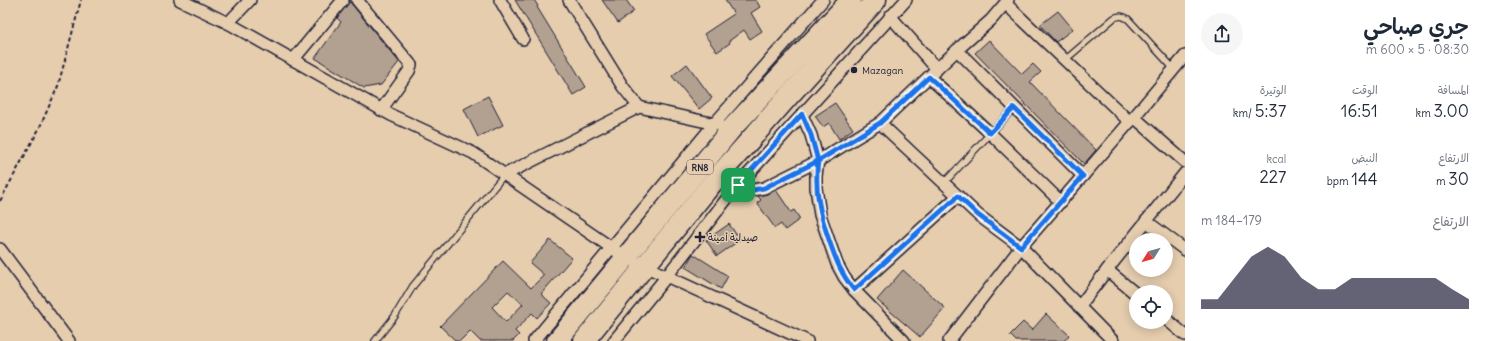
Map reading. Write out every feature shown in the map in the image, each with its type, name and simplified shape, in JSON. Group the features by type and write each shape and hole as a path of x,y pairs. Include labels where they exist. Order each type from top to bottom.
{"highway":[{"name":"RN8","path":"557,341 618,253 724,125 851,0"},
{"name":"RN8","path":"584,341 735,157 876,0"}],"street":[{"path":"180,0 228,23 381,110 473,153 618,253 807,341"},
{"path":"228,23 250,0"},
{"path":"293,60 342,0"},
{"path":"357,0 410,63 409,71 381,110"},
{"path":"500,0 523,39"},
{"path":"568,0 623,87 639,107"},
{"path":"504,175 639,107 724,125 823,0"},
{"path":"614,341 738,185 906,0"},
{"path":"738,185 753,190 764,188 818,161 880,123 991,20 1007,2 1065,60 1132,120 1185,162"},
{"path":"890,16 933,73 990,133 1061,202"},
{"path":"957,50 1083,176"},
{"path":"949,341 1021,247 1132,120 1185,56"},
{"path":"802,114 811,135 818,161 816,182 820,215 837,264 844,277 854,290 904,341"},
{"path":"880,123 978,215 1021,247 1113,341"},
{"path":"1079,307 1185,173"},
{"path":"854,290 958,196"},
{"path":"1146,221 1185,250"},
{"path":"0,249 69,341"},
{"path":"534,341 618,253"},
{"path":"1107,270 1129,288"},
{"path":"1173,325 1185,335"}],"lane":[{"path":"1065,60 1114,18 1124,16 1174,70"},
{"path":"944,183 1014,108"},
{"path":"375,341 395,316 413,286 504,175"}],"path":[{"path":"0,201 39,129 58,86 81,0"}],"building":[{"path":"515,0 534,0 586,87 573,95"},
{"path":"602,0 626,0 634,11 618,23"},
{"path":"725,0 756,0 760,7 751,13 762,31 750,39 744,30 729,41 730,43 717,52 704,34 734,14"},
{"path":"349,2 399,62 381,85 364,88 315,58 341,22 337,18"},
{"path":"1058,11 1073,29 1056,42 1040,25"},
{"path":"989,40 1022,74 1033,64 1041,72 1030,82 1096,150 1084,164 975,53"},
{"path":"687,64 712,98 699,109 672,76"},
{"path":"488,96 503,125 478,137 464,109"},
{"path":"835,103 853,129 839,139 829,123 823,127 815,116"},
{"path":"776,190 791,212 794,210 800,219 785,230 781,224 775,228 757,203 761,200 758,196"},
{"path":"729,224 740,240 717,256 706,240"},
{"path":"550,240 572,258 541,294 551,303 537,318 532,313 515,331 519,335 513,341 480,341 470,331 460,341 456,341 440,326 503,261 531,288 544,275 530,263","holes":["508,291 523,304 506,322 492,307"]},
{"path":"693,254 728,276 721,289 685,267"},
{"path":"903,270 945,308 920,337 877,300"},
{"path":"1046,314 1069,335 1064,341 1016,341 1010,335 1023,322 1032,330"}],"place":[{"name":"Mazagan","path":"854,70"},
{"name":"صيدلية أمينة","path":"700,237"}],"route":[{"path":"738,185 753,190 764,188 818,161 816,188 820,215 837,264 844,277 854,290 958,196 978,215 1021,247 1083,176 1014,108 990,133 929,77 880,123 818,161 811,135 802,114 738,185"}]}
